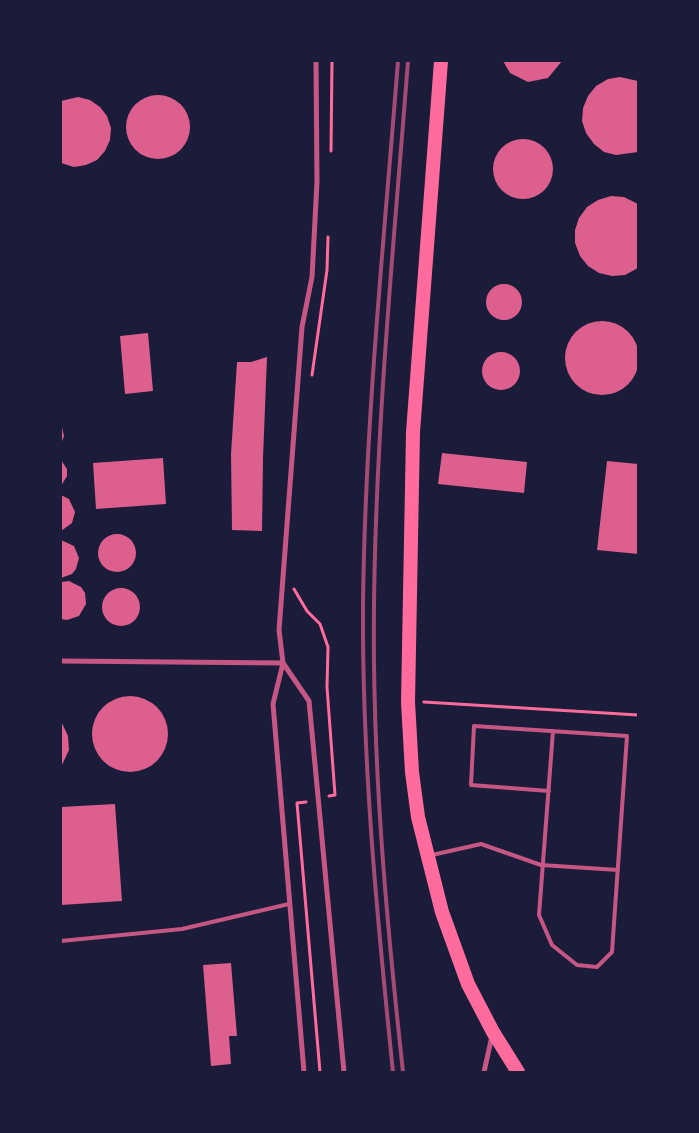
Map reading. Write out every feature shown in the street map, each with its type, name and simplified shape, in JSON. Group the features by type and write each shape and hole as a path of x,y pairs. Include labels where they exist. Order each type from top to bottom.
{"highway":[{"path":"441,61 413,432 408,702 417,808 442,912 468,984 493,1032 518,1072"}],"street":[{"path":"304,1072 273,704 283,663 279,630 283,569 302,327 312,277 317,182 316,61"},
{"path":"61,661 283,663"},
{"path":"283,663 309,701 344,1072"},
{"path":"484,1072 493,1032"}],"lane":[{"path":"549,791 471,785 474,726 553,731 627,736 612,952 598,967 577,965 552,945 539,915 541,866 546,842 553,731"},
{"path":"427,856 481,844 541,866 618,870"},
{"path":"61,941 182,929 289,904"}],"path":[{"path":"331,152 332,61"},
{"path":"312,376 327,270 328,230"},
{"path":"283,569 307,611 320,624 328,647 327,687 334,794 317,800"},
{"path":"295,581 295,590"},
{"path":"408,702 638,715"},
{"path":"297,803 320,1072"}],"building":[{"path":"503,61 562,61 548,78 528,82 510,73"},
{"path":"620,77 638,81 638,152 616,155 604,152 594,144 586,133 582,121 583,108 588,96 596,86 608,79"},
{"path":"158,95 176,101 184,109 190,127 184,145 176,153 158,159 140,153 132,145 126,127 132,109 140,101"},
{"path":"78,97 90,100 100,107 107,116 111,128 110,140 105,151 97,160 86,165 74,167 61,163 61,101"},
{"path":"523,139 540,144 548,152 553,169 548,186 540,194 523,199 506,194 498,186 493,169 498,152 506,144"},
{"path":"611,196 624,197 638,204 638,268 625,275 612,276 599,273 588,266 580,256 575,243 575,230 579,218 587,207 598,200"},
{"path":"504,284 516,290 522,302 516,314 504,320 492,314 486,302 492,290"},
{"path":"602,321 616,324 628,332 636,344 639,358 636,372 628,384 616,392 602,395 588,392 576,384 568,372 565,358 568,344 576,332 588,324"},
{"path":"148,333 153,391 125,394 120,336"},
{"path":"501,352 514,358 520,371 514,384 501,390 488,384 482,371 488,358"},
{"path":"267,357 262,531 232,530 231,454 237,362 251,362"},
{"path":"61,423 64,436 61,444"},
{"path":"442,453 527,462 524,493 438,484"},
{"path":"163,458 166,504 96,509 93,463"},
{"path":"61,460 67,469 67,476 61,486"},
{"path":"607,461 638,464 638,554 597,550"},
{"path":"61,495 69,499 75,512 72,523 61,531"},
{"path":"117,534 124,535 130,540 135,546 135,560 130,566 124,571 117,572 110,571 104,566 99,560 98,553 99,546 104,540 110,535"},
{"path":"61,540 74,546 79,558 76,569 72,574 61,578"},
{"path":"69,581 81,587 85,593 86,604 79,616 67,620 61,619 61,582"},
{"path":"121,588 128,589 134,594 139,600 139,614 134,620 128,625 121,626 114,625 108,620 103,614 102,607 103,600 108,594 114,589"},
{"path":"130,696 145,699 157,707 165,719 168,734 165,749 157,761 145,769 130,772 115,769 103,761 95,749 92,734 95,719 103,707 115,699"},
{"path":"61,721 68,736 69,750 61,767"},
{"path":"115,804 122,901 61,905 61,807"},
{"path":"231,963 237,1036 229,1036 231,1064 211,1066 203,965"}],"railway":[{"path":"393,1072 381,956 368,780 363,663 363,605 371,401 398,61"},
{"path":"403,1072 381,839 375,722 374,605 375,537 382,401 408,61"}]}
